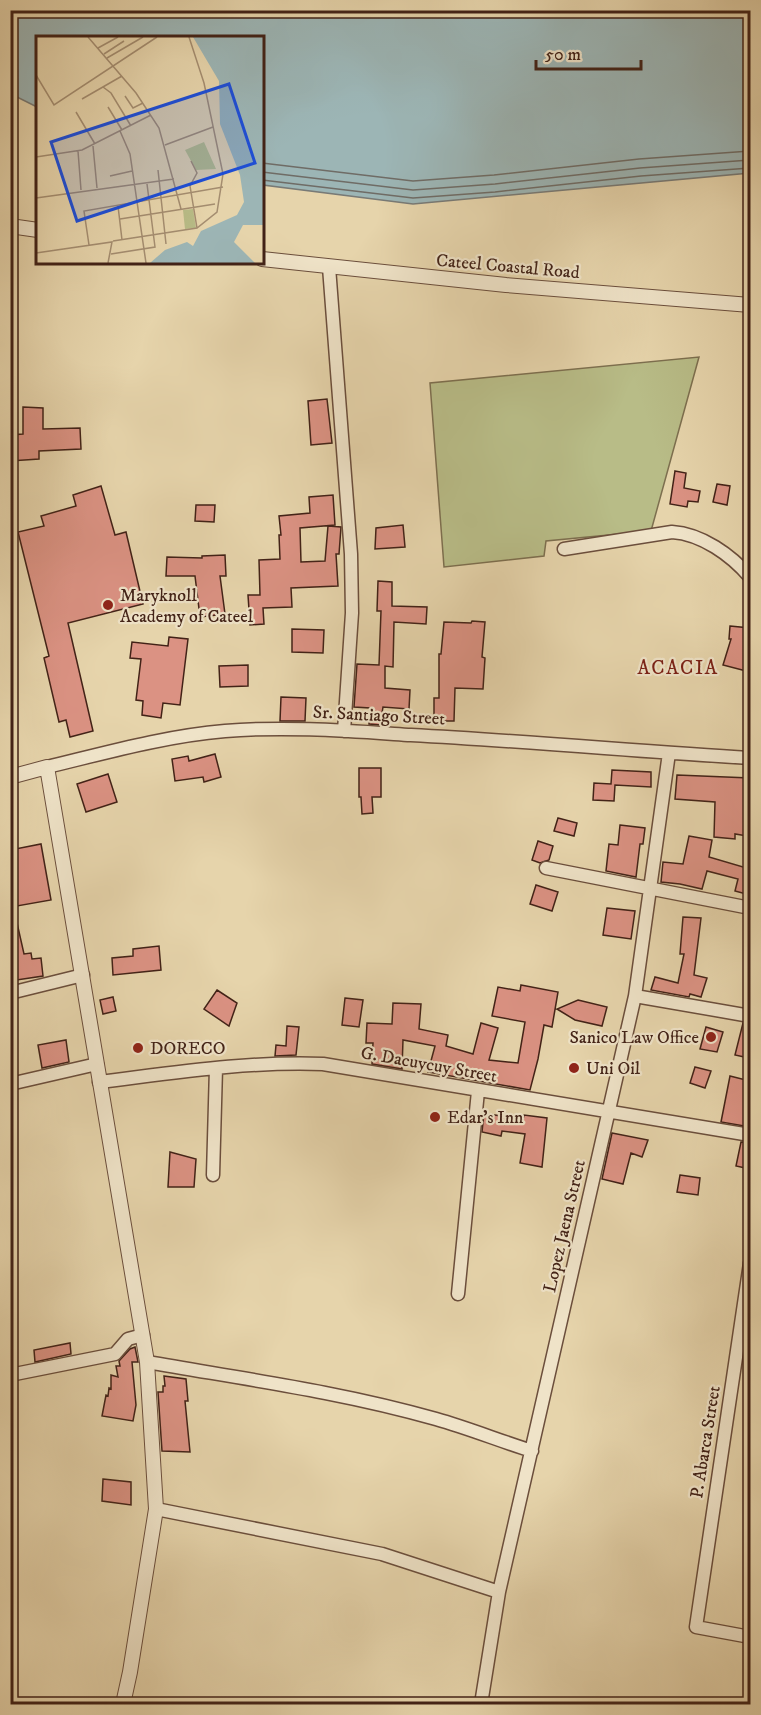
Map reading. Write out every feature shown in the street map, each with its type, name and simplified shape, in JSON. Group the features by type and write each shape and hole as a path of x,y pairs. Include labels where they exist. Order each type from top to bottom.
{"street":[{"path":"10,226 36,230"},
{"name":"Cateel Coastal Road","path":"264,259 506,285 750,305"},
{"path":"329,267 351,554 352,613 345,731"},
{"path":"564,549 672,532 683,533 706,542 750,577"},
{"name":"Sr. Santiago Street","path":"10,777 141,745 225,732 311,729 750,758"},
{"name":"Lopez Jaena Street","path":"481,1704 499,1592 635,996 669,753"},
{"path":"47,767 147,1362 156,1509 123,1704"},
{"path":"546,868 750,908"},
{"path":"10,993 83,975"},
{"path":"635,996 750,1016"},
{"name":"G. Dacuycuy Street","path":"99,1082 216,1068 291,1063 322,1064 750,1135"},
{"path":"10,1084 97,1064"},
{"path":"213,1175 216,1068"},
{"path":"458,1294 478,1091"},
{"name":"P. Abarca Street","path":"750,1263 747,1314 696,1627 750,1637"},
{"path":"10,1376 115,1354 128,1339 143,1335"},
{"path":"147,1362 382,1406 436,1419 532,1451"},
{"path":"156,1509 382,1554 499,1592"}],"green space":[{"path":"699,357 651,531 546,541 544,556 444,567 430,383"}],"water":[{"path":"11,10 750,11 750,173 413,204 264,185 264,36 36,36 36,106 11,94"}],"building":[{"path":"327,399 332,443 311,445 308,401"},
{"path":"23,407 43,408 43,429 80,428 81,449 39,451 39,459 10,461 10,435 23,434"},
{"path":"675,471 686,473 684,488 700,491 698,502 688,501 687,507 670,504"},
{"path":"717,484 730,486 727,505 713,502"},
{"path":"101,486 115,535 126,532 143,604 68,623 93,731 70,737 66,720 59,722 44,658 49,656 18,532 44,526 41,516 76,506 73,495"},
{"path":"333,495 335,525 300,528 301,562 325,561 328,526 341,527 339,554 336,554 338,586 291,588 292,607 263,608 264,624 250,625 248,595 260,595 259,560 280,559 279,516 310,513 309,497"},
{"path":"196,505 215,505 214,522 195,521"},
{"path":"403,525 405,547 375,549 376,528"},
{"path":"225,555 226,576 220,576 225,614 200,617 195,576 166,576 167,557 202,558 202,556"},
{"path":"378,581 392,582 392,606 427,607 426,624 394,622 393,667 385,666 385,688 410,690 409,709 383,707 380,725 369,724 370,708 354,707 357,664 379,665 381,611 377,611"},
{"path":"472,621 485,622 482,657 485,658 483,689 455,688 454,721 434,721 434,698 439,698 439,654 441,654 444,622 471,623"},
{"path":"730,626 750,628 750,672 723,665 731,639 729,639"},
{"path":"292,629 324,630 323,653 292,652"},
{"path":"169,637 188,639 180,705 163,703 161,718 142,715 143,701 136,700 141,659 130,658 132,642 168,646"},
{"path":"248,665 248,686 220,687 219,666"},
{"path":"281,697 306,698 305,721 280,721"},
{"path":"215,754 221,777 204,782 203,777 175,781 172,759 188,756 189,761"},
{"path":"359,768 381,768 381,797 372,797 373,813 362,814 361,797 359,797"},
{"path":"612,770 651,772 651,787 615,785 614,801 593,800 594,783 611,784"},
{"path":"108,774 117,802 86,812 77,784"},
{"path":"677,775 750,778 747,836 735,834 735,839 714,837 715,802 675,799"},
{"path":"558,818 577,823 574,836 554,831"},
{"path":"620,825 645,828 643,844 640,844 636,877 606,871 609,844 618,845"},
{"path":"689,836 712,840 709,857 750,869 750,895 735,891 738,879 707,871 702,889 661,882 663,862 683,864"},
{"path":"538,841 553,846 549,860 540,863 532,860"},
{"path":"41,844 51,900 17,906 10,869 10,850"},
{"path":"536,885 558,892 552,911 530,904"},
{"path":"607,908 635,911 631,939 603,935"},
{"path":"15,914 24,954 31,953 32,959 41,958 43,976 10,981 10,915"},
{"path":"683,917 701,918 694,975 707,978 701,997 651,990 655,977 678,983 684,954 680,954"},
{"path":"159,946 161,970 113,975 112,958 133,956 133,949"},
{"path":"521,985 558,992 552,1027 544,1025 530,1090 428,1072 435,1046 403,1040 402,1069 372,1064 373,1043 366,1043 367,1023 392,1024 393,1003 421,1004 419,1029 448,1035 446,1046 473,1054 481,1023 498,1028 489,1060 518,1063 525,1022 492,1016 498,987 520,991"},
{"path":"217,990 237,1003 229,1026 204,1009"},
{"path":"113,997 116,1011 103,1014 100,1000"},
{"path":"345,998 363,1000 359,1027 342,1025"},
{"path":"578,1000 607,1007 602,1026 575,1020 557,1009"},
{"path":"743,1023 750,1024 749,1058 735,1055"},
{"path":"287,1026 299,1027 296,1055 275,1056 276,1045 286,1046"},
{"path":"706,1027 723,1032 717,1052 700,1049"},
{"path":"66,1040 69,1062 42,1068 38,1045"},
{"path":"695,1067 711,1071 705,1088 690,1083"},
{"path":"730,1076 750,1081 750,1127 721,1122"},
{"path":"484,1113 523,1120 524,1115 547,1118 542,1167 520,1163 525,1134 502,1131 501,1136 482,1132"},
{"path":"612,1133 648,1140 642,1157 631,1153 623,1184 602,1179"},
{"path":"741,1142 750,1143 750,1169 736,1166"},
{"path":"170,1152 196,1159 194,1187 168,1187"},
{"path":"680,1175 700,1178 698,1195 677,1192"},
{"path":"70,1343 71,1354 35,1362 34,1350"},
{"path":"135,1347 138,1362 132,1362 136,1405 133,1421 102,1416 106,1395 108,1396 109,1388 111,1389 111,1375 118,1377 116,1366 120,1366 119,1361"},
{"path":"164,1376 186,1379 188,1401 185,1401 190,1452 162,1451 158,1392 163,1392"},
{"path":"103,1479 131,1482 131,1505 102,1501"}],"place":[{"name":"Maryknoll Academy of Cateel","path":"108,605"},
{"name":"Sanico Law Office","path":"711,1037"},
{"name":"DORECO","path":"138,1048"},
{"name":"Uni Oil","path":"574,1068"},
{"name":"Edar's Inn","path":"435,1117"}],"district":[{"name":"ACACIA","path":"678,667"}]}
